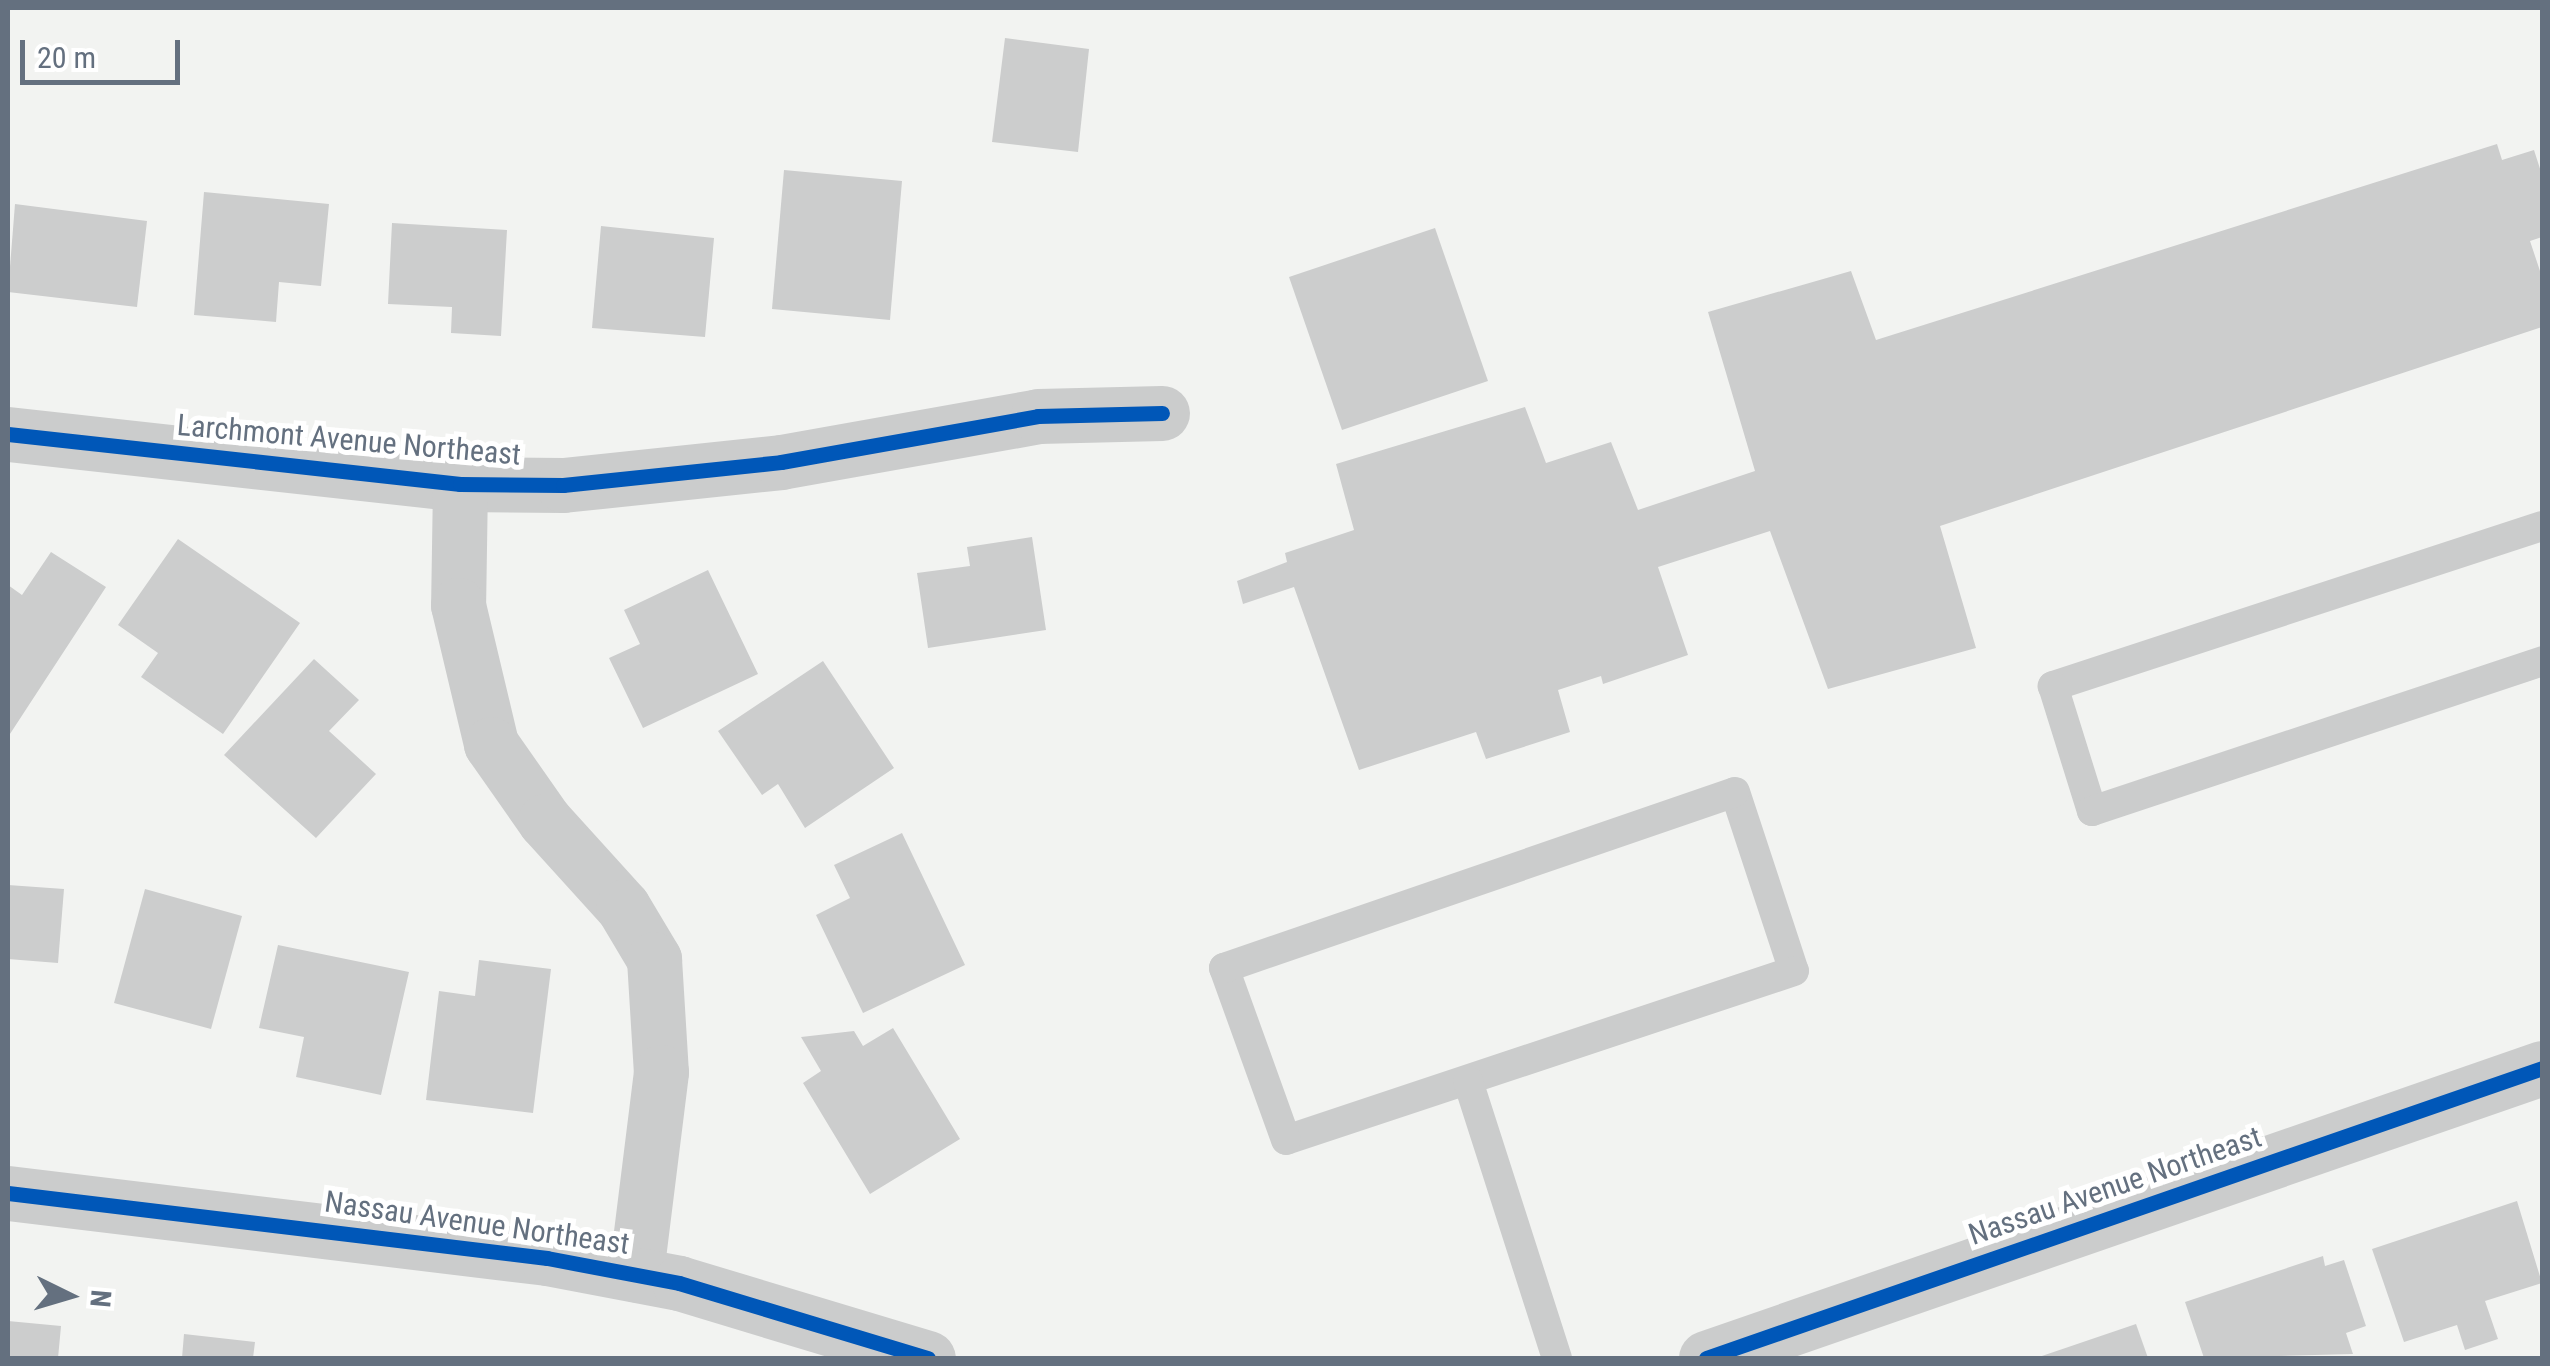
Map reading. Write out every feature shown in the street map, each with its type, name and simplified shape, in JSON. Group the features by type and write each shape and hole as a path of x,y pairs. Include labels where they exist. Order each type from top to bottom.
{"street":[{"name":"Larchmont Avenue Northeast","path":"8,434 460,484 669,476 1038,416 1162,413"},
{"path":"460,484 458,605 490,744 546,821 624,908 654,959 661,1001 660,1090 636,1274"},
{"name":"Nassau Avenue Northeast","path":"1706,1358 1772,1347 2542,1068"},
{"name":"Nassau Avenue Northeast","path":"8,1193 311,1226 636,1274 928,1358"}],"lane":[{"path":"2542,526 2053,686 2092,811 2542,662"},
{"path":"1735,792 1794,971 1468,1081 1286,1140 1224,968 1735,792"},
{"path":"1468,1081 1557,1358"}],"building":[{"path":"1005,38 1089,49 1078,152 992,142"},
{"path":"2497,144 2502,160 2534,150 2542,175 2542,237 2530,241 2542,277 2542,327 1940,526 1976,648 1828,689 1770,531 1658,567 1688,655 1603,684 1601,676 1558,690 1570,732 1486,759 1476,732 1359,770 1294,587 1243,604 1237,581 1287,562 1285,553 1354,530 1336,464 1525,407 1546,463 1611,442 1638,510 1755,471 1708,312 1851,271 1876,340"},
{"path":"784,170 902,181 890,320 772,309"},
{"path":"204,192 329,204 321,286 279,282 276,322 194,315"},
{"path":"15,204 147,221 137,307 8,292"},
{"path":"392,223 507,230 501,336 451,333 452,307 388,304"},
{"path":"601,226 714,238 705,337 592,328"},
{"path":"1435,228 1488,381 1342,430 1289,277"},
{"path":"1032,537 1046,630 928,648 917,573 970,566 967,547"},
{"path":"178,539 300,623 223,734 141,677 158,653 118,625"},
{"path":"51,552 106,587 8,737 8,585 22,595"},
{"path":"708,570 758,674 643,728 609,658 640,644 624,610"},
{"path":"314,659 359,700 329,731 376,774 316,838 224,755"},
{"path":"823,661 894,768 805,828 778,784 762,795 718,731"},
{"path":"902,833 965,965 863,1013 816,915 850,898 834,865"},
{"path":"8,885 64,889 58,963 8,959"},
{"path":"145,889 242,916 211,1029 114,1003"},
{"path":"278,945 409,972 381,1095 296,1077 304,1037 259,1028"},
{"path":"479,960 551,969 533,1113 426,1100 439,991 475,996"},
{"path":"893,1028 960,1139 870,1194 803,1083 821,1071 801,1037 854,1031 863,1046"},
{"path":"2517,1201 2542,1283 2485,1301 2498,1339 2465,1350 2457,1325 2404,1342 2372,1249"},
{"path":"2323,1256 2325,1266 2344,1260 2366,1326 2346,1333 2353,1354 2204,1358 2185,1302"},
{"path":"8,1321 61,1326 58,1358 8,1358"},
{"path":"2136,1324 2148,1358 2036,1358"},
{"path":"184,1334 255,1342 253,1358 182,1358"}],"cycle path":[{"path":"8,434 460,484 563,485 781,462 1038,416 1162,413"},
{"path":"1706,1358 2542,1068"},
{"path":"8,1193 547,1258 679,1283 928,1358"}]}
